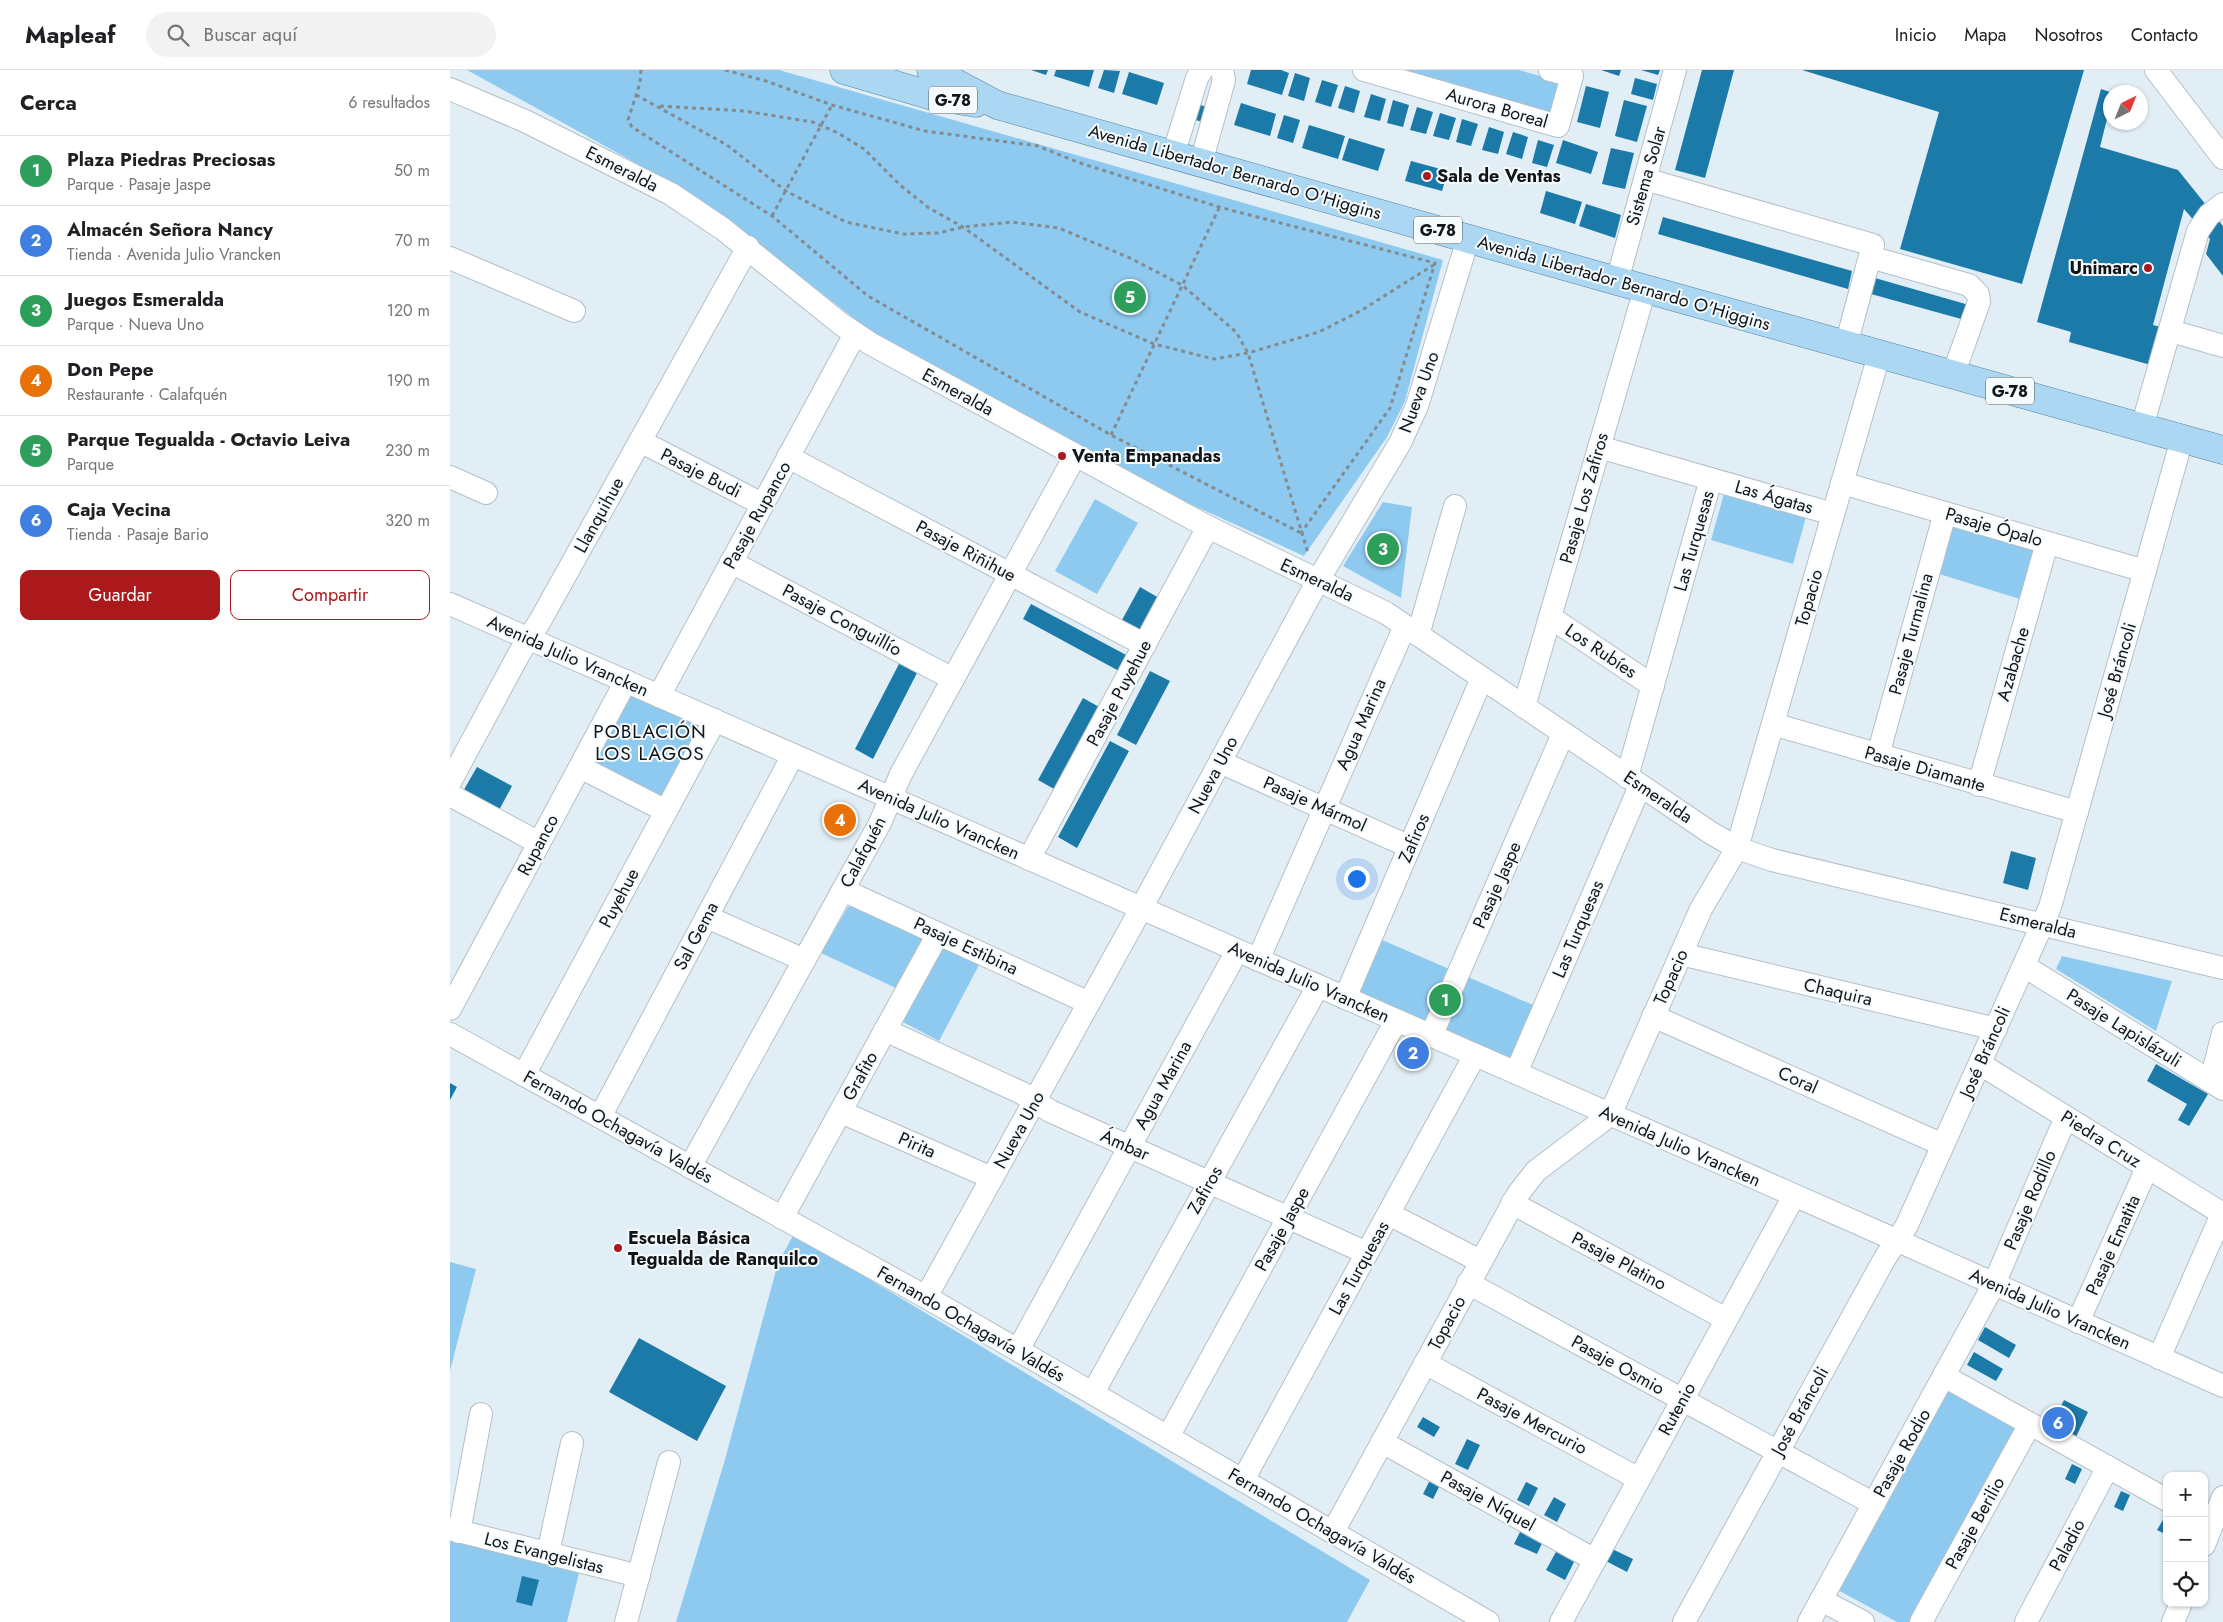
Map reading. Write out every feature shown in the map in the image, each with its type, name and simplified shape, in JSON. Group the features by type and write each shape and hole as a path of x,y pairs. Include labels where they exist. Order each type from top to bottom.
{"main road":[{"name":"Avenida Libertador Bernardo O'Higgins","path":"844,70 933,96 997,105 1645,289 2223,450"},
{"name":"Avenida Libertador Bernardo O'Higgins","path":"931,70 997,105"}],"street":[{"path":"1172,155 1197,78 1202,70"},
{"path":"1202,163 1224,80 1222,70"},
{"name":"Aurora Boreal","path":"1364,70 1558,126 1572,76 1550,70"},
{"name":"Sistema Solar","path":"1617,281 1675,70"},
{"path":"2156,70 2223,158"},
{"name":"Esmeralda","path":"450,89 504,110 643,178 698,211 748,247 855,334 1075,456 1208,527 1317,582 1370,605 1411,630 1563,734 1737,848 1772,860 2223,968"},
{"path":"1645,179 1873,245 1846,345"},
{"path":"2142,427 2198,232 2209,215 2223,204"},
{"name":"Nueva Uno","path":"926,1297 1141,908 1317,582 1400,443 1412,419 1468,239"},
{"name":"Llanquihue","path":"450,782 748,247"},
{"path":"1870,257 1969,285 1976,291 1980,302 1953,375"},
{"path":"450,258 574,311"},
{"name":"Pasaje Los Zafiros","path":"1524,707 1645,289"},
{"path":"2171,331 2223,346"},
{"name":"Pasaje Rupanco","path":"659,696 855,334"},
{"name":"Topacio","path":"1333,1532 1512,1203 1536,1171 1610,1114 1707,897 1737,848 1879,354"},
{"name":"José Bráncoli","path":"1684,1622 1884,1258 1907,1225 2043,924 2077,812 2182,439"},
{"name":"Pasaje Budi","path":"640,441 762,504"},
{"name":"Las Ágatas","path":"1599,447 1833,514"},
{"name":"Calafquén","path":"690,1167 884,816 901,774 1075,456"},
{"name":"Pasaje Riñihue","path":"788,457 1145,645"},
{"path":"450,477 486,493"},
{"name":"Las Turquesas","path":"1516,1073 1634,781 1653,686 1711,479"},
{"name":"Pasaje Ópalo","path":"1842,484 2145,571"},
{"name":"Agua Marina","path":"1258,960 1324,808 1411,630 1455,506"},
{"name":"Pasaje Turmalina","path":"1878,755 1945,513"},
{"name":"Pasaje Puyehue","path":"1029,859 1208,527"},
{"name":"Azabache","path":"1979,785 2048,542"},
{"name":"Pasaje Conguillío","path":"731,562 953,679"},
{"name":"Avenida Julio Vrancken","path":"450,604 1896,1240 2223,1386"},
{"name":"Los Rubíes","path":"1550,617 1653,686"},
{"name":"Zafiros","path":"1345,998 1482,678"},
{"name":"Rupanco","path":"450,1009 626,682"},
{"name":"Puyehue","path":"524,1075 715,720"},
{"name":"Pasaje Diamante","path":"1772,724 2077,812"},
{"name":"Pasaje Jaspe","path":"1431,1036 1563,734"},
{"name":"Sal Gema","path":"600,1117 793,755"},
{"name":"Pasaje Mármol","path":"1220,762 1410,847"},
{"path":"580,767 666,811"},
{"path":"450,795 540,843"},
{"name":"Pasaje Estibina","path":"843,890 1089,1003"},
{"path":"706,917 804,960"},
{"name":"Grafito","path":"782,1218 938,934"},
{"name":"Agua Marina","path":"1018,1350 1237,950"},
{"name":"Chaquira","path":"1681,954 1996,1029"},
{"name":"Pasaje Lapislázuli","path":"2024,966 2217,1085"},
{"name":"Zafiros","path":"1093,1394 1318,986"},
{"name":"Coral","path":"1653,1016 1943,1144"},
{"name":"Pasaje Jaspe","path":"1168,1437 1396,1020"},
{"name":"Ámbar","path":"885,1030 1022,1092 1050,1111 1367,1253"},
{"path":"2217,1085 2223,1033"},
{"name":"Fernando Ochagavía Valdés","path":"450,1034 926,1297 1488,1622"},
{"name":"Las Turquesas","path":"1243,1480 1475,1055"},
{"name":"Piedra Cruz","path":"1980,1064 2223,1214"},
{"name":"Pirita","path":"841,1112 992,1178"},
{"name":"Pasaje Rodillo","path":"1994,1284 2066,1117"},
{"name":"Pasaje Ematita","path":"2078,1322 2147,1168"},
{"name":"Rutenio","path":"1561,1622 1794,1196"},
{"name":"Pasaje Platino","path":"1512,1203 1726,1319"},
{"path":"1389,1214 1480,1261"},
{"path":"2159,1358 2223,1214"},
{"name":"Pasaje Osmio","path":"1468,1283 1874,1504"},
{"name":"Pasaje Rodio","path":"1809,1622 1994,1284"},
{"name":"Pasaje Mercurio","path":"1425,1363 1639,1479"},
{"path":"1944,1376 2163,1498"},
{"path":"455,1530 481,1414"},
{"name":"Pasaje Berilio","path":"1921,1622 2030,1424"},
{"name":"Pasaje Níquel","path":"1382,1442 1595,1560"},
{"path":"548,1553 572,1443"},
{"path":"626,1622 669,1462"},
{"name":"Paladio","path":"2026,1622 2108,1467"},
{"path":"2208,1528 2223,1497"},
{"name":"Los Evangelistas","path":"455,1530 638,1576"},
{"path":"1822,1600 1863,1622"},
{"path":"2173,1622 2179,1607"}],"path":[{"path":"641,70 642,76 628,120 632,127 772,216 868,296 1111,435 1301,533"},
{"path":"726,70 925,131 1038,146 1077,162 1219,207 1436,263"},
{"path":"636,95 727,145 786,191 846,222 903,234 938,233 963,227 1012,222 1059,228 1130,258 1182,285 1236,332 1248,353 1301,533"},
{"path":"772,216 832,104"},
{"path":"656,105 744,111 813,122 838,133 864,149 900,185 922,202 963,227 1080,312 1154,344 1214,359 1248,353 1319,332 1362,310 1436,263"},
{"path":"1111,435 1219,207"},
{"path":"1301,533 1390,408 1436,263"}],"shaded area":[{"path":"467,70 779,70 1443,260 1405,401 1387,437 1304,556 1070,449 874,334 746,234 643,167"},
{"path":"1387,70 1519,70 1561,82 1551,118"},
{"path":"1725,490 1807,513 1793,564 1711,540"},
{"path":"1095,499 1138,523 1097,594 1055,571"},
{"path":"1383,502 1412,507 1401,598 1343,566"},
{"path":"1952,519 2040,546 2023,600 1936,573"},
{"path":"632,695 701,727 665,798 591,765"},
{"path":"855,905 924,937 898,989 821,953 848,907"},
{"path":"1375,937 1540,1008 1518,1064 1352,991"},
{"path":"942,945 979,965 939,1041 901,1021"},
{"path":"2062,956 2172,981 2156,1031 2056,969"},
{"path":"794,1234 1370,1580 1347,1622 676,1622 724,1463 778,1263"},
{"path":"450,1262 476,1269 450,1371"},
{"path":"1946,1383 2021,1423 1915,1622 1897,1622 1836,1589"},
{"path":"450,1540 579,1573 567,1622 450,1622"}],"building":[{"path":"1031,70 1048,70 1046,75"},
{"path":"1056,70 1094,70 1089,87 1054,76"},
{"path":"1104,70 1120,71 1114,93 1098,88"},
{"path":"1251,70 1281,70 1289,73 1282,95 1247,84"},
{"path":"1601,70 1621,70 1619,76"},
{"path":"1641,70 1660,70 1658,75"},
{"path":"1702,70 1734,70 1705,178 1675,170"},
{"path":"1802,70 2084,70 2022,284 1900,249 1939,112"},
{"path":"1129,72 1164,83 1157,105 1122,94"},
{"path":"1295,73 1310,78 1304,101 1288,96"},
{"path":"1635,78 1657,84 1653,100 1631,94"},
{"path":"1322,80 1338,85 1331,107 1315,102"},
{"path":"1345,86 1360,91 1354,113 1338,108"},
{"path":"1586,86 1609,92 1600,128 1577,122"},
{"path":"2101,89 2103,90 2104,130 2100,147 2178,170 2223,226 2223,276 2206,254 2210,239 2184,209 2153,325 2168,329 2158,367 2069,342 2071,332 2037,322"},
{"path":"1371,94 1386,99 1380,121 1364,117"},
{"path":"1393,100 1409,105 1403,127 1387,123"},
{"path":"1624,100 1647,106 1637,142 1615,136"},
{"path":"1241,103 1276,114 1270,136 1234,125"},
{"path":"1200,105 1207,107 1203,122 1195,120"},
{"path":"1417,107 1433,112 1426,134 1410,130"},
{"path":"1440,113 1456,118 1449,140 1433,136"},
{"path":"1284,115 1300,120 1293,143 1277,138"},
{"path":"1462,119 1478,124 1471,146 1456,142"},
{"path":"1309,125 1345,136 1338,159 1302,148"},
{"path":"1489,127 1504,132 1498,154 1482,150"},
{"path":"1513,132 1528,137 1522,159 1506,154"},
{"path":"1349,138 1385,149 1378,171 1342,160"},
{"path":"1538,140 1554,145 1547,167 1532,163"},
{"path":"1563,140 1598,152 1591,174 1556,163"},
{"path":"1611,148 1634,153 1625,189 1602,184"},
{"name":"Sala de Ventas","path":"1411,161 1448,171 1442,191 1405,181"},
{"path":"1546,191 1582,202 1575,224 1540,213"},
{"path":"1586,204 1621,215 1615,238 1579,226"},
{"path":"1663,217 1852,271 1848,289 1658,234"},
{"path":"1875,278 1976,307 1972,322 1871,294"},
{"path":"1140,587 1159,598 1141,630 1122,620"},
{"path":"1031,604 1128,656 1119,671 1023,619"},
{"path":"900,662 918,671 873,759 855,749"},
{"path":"1150,671 1170,681 1136,745 1117,735"},
{"path":"1083,698 1101,708 1056,790 1038,780"},
{"path":"1110,741 1129,751 1077,848 1058,837"},
{"path":"477,767 512,786 498,812 462,793"},
{"path":"835,803 855,813 844,837 824,827"},
{"path":"2011,851 2036,858 2028,890 2003,883"},
{"path":"1409,1047 1420,1050 1416,1059 1406,1055"},
{"path":"2156,1064 2208,1094 2189,1126 2178,1120 2187,1104 2147,1081"},
{"path":"450,1083 457,1087 450,1100"},
{"path":"1985,1327 2016,1345 2009,1358 1978,1340"},
{"path":"639,1338 726,1386 697,1441 609,1392"},
{"path":"1974,1352 2003,1369 1996,1381 1967,1365"},
{"path":"2064,1400 2088,1412 2075,1439 2051,1426"},
{"path":"1423,1417 1440,1427 1434,1437 1417,1427"},
{"path":"1467,1439 1480,1445 1468,1470 1455,1464"},
{"path":"2072,1464 2082,1469 2075,1484 2065,1479"},
{"path":"1431,1478 1441,1483 1433,1499 1423,1494"},
{"path":"1526,1482 1538,1488 1529,1506 1517,1500"},
{"path":"2121,1491 2130,1495 2123,1511 2114,1507"},
{"path":"1554,1497 1566,1504 1557,1522 1544,1515"},
{"path":"2163,1520 2163,1533 2157,1530"},
{"path":"1522,1528 1544,1539 1537,1554 1514,1544"},
{"path":"1608,1547 1633,1559 1627,1572 1602,1559"},
{"path":"1557,1550 1575,1560 1565,1580 1546,1570"},
{"path":"522,1576 539,1580 532,1606 516,1602"}],"place":[{"name":"Sala de Ventas","path":"1427,176"},
{"name":"Unimarc","path":"2148,268"},
{"name":"Parque Tegualda - Octavio Leiva","path":"1130,297"},
{"name":"Venta Empanadas","path":"1062,456"},
{"name":"Juegos Esmeralda","path":"1383,549"},
{"name":"Don Pepe","path":"840,820"},
{"name":"Plaza Piedras Preciosas","path":"1445,1000"},
{"name":"Almacén Señora Nancy","path":"1413,1053"},
{"name":"Escuela Básica Tegualda de Ranquilco","path":"618,1248"},
{"name":"Caja Vecina","path":"2058,1423"}],"district":[{"name":"POBLACIÓN LOS LAGOS","path":"650,742"}]}
